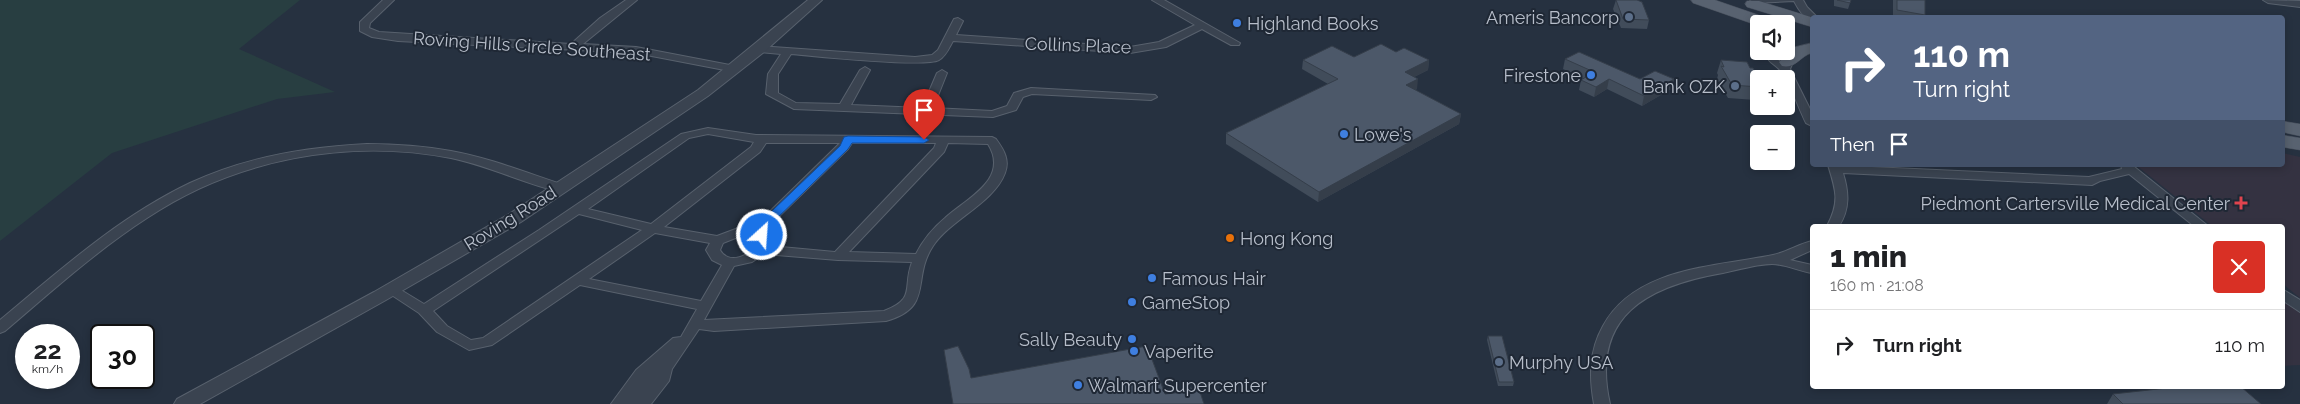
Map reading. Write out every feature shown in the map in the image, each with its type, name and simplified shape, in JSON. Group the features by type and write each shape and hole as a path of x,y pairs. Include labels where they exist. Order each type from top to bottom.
{"main road":[{"path":"1699,0 1735,5 1778,15"},
{"path":"1735,5 1753,15"},
{"path":"1735,5 1750,24"},
{"path":"1795,19 1810,22"},
{"path":"1795,24 1810,35"},
{"path":"1785,61 1801,51 1810,49"},
{"path":"2285,127 2300,130"},
{"path":"2285,134 2300,137"},
{"path":"2285,142 2300,144"}],"street":[{"path":"575,46 604,20 632,0"},
{"name":"Roving Road","path":"184,404 391,290 515,218 692,101 759,50 816,0"},
{"path":"1158,0 1235,43"},
{"path":"1755,0 1782,15"},
{"path":"1798,0 1803,9 1810,15"},
{"path":"2268,0 2300,4"},
{"name":"Roving Hills Circle Southeast","path":"386,2 364,22 364,29 371,33 398,38 636,50 734,69"},
{"path":"759,50 915,60 935,58 942,52 958,22"},
{"name":"Collins Place","path":"949,38 1130,50 1162,45 1203,25"},
{"path":"786,53 773,74 772,94 794,106 993,114 1012,108 1018,94 1031,91 1151,97"},
{"path":"1772,60 1785,61 1810,118"},
{"path":"844,108 865,70"},
{"path":"926,111 942,73"},
{"path":"424,310 691,134 708,131 762,139 992,141 999,149 1002,160 997,178 988,190 932,238 920,258 910,304 903,310 886,316 692,328 680,337 672,348 651,363 630,387 619,404"},
{"path":"391,290 424,310 442,329 469,345 487,342 653,229 756,149 762,139"},
{"path":"756,232 844,147 848,140"},
{"path":"838,256 940,148 943,140"},
{"path":"0,328 142,215 173,196 202,183 236,169 274,158 355,148 408,148 472,160 560,188"},
{"path":"1834,224 1840,216 1842,203 1841,183 1834,167 2092,182 2096,178 2128,167 2199,224"},
{"path":"577,210 653,229 718,240"},
{"path":"763,250 765,239 756,232 741,231 732,232 718,240 713,250 719,259 730,262 751,258 763,250 838,256 920,258"},
{"path":"1602,404 1598,383 1598,355 1608,330 1628,304 1653,289 1678,279 1810,250"},
{"path":"1771,260 1810,269"},
{"path":"630,404 654,374 665,368 687,339 730,262"},
{"path":"579,279 586,283 704,306"},
{"path":"2285,295 2300,307"},
{"path":"2285,305 2300,307"},
{"path":"644,404 664,377 665,368"}],"shaded area":[{"name":"Piedmont Cartersville Medical Center","path":"2285,153 2300,157 2300,298 2285,286 2285,224 2210,224 2138,167 2285,167"},
{"path":"2285,297 2300,299 2300,365 2285,366"}],"green space":[{"path":"0,0 300,0 239,49 335,92 277,99 112,153 0,241"}],"building":[{"path":"1616,0 1637,0 1642,2 1649,20 1623,19"},
{"path":"1837,0 1851,0 1850,3"},
{"path":"1897,0 1925,0 1925,15 1897,10"},
{"name":"Lowe's","path":"1381,44 1396,52 1404,48 1429,60 1405,72 1418,79 1406,85 1461,114 1319,192 1226,133 1338,79 1303,60 1332,46 1354,57"},
{"path":"1579,52 1640,79 1655,71 1674,79 1644,96 1609,79 1596,87 1581,80 1594,72 1565,59"},
{"path":"1721,60 1747,62 1750,68 1754,70 1750,70 1750,86 1732,85 1721,66 1724,67"},
{"name":"Murphy USA","path":"1488,336 1502,336 1514,382 1499,382"},
{"name":"Walmart Supercenter","path":"958,346 969,369 971,378 1147,346 1165,394 1185,392 1189,387 1200,392 1204,404 953,404 944,350"},
{"path":"2158,389 2244,389 2261,404 2123,404 2113,394"}],"place":[{"name":"Ameris Bancorp","path":"1629,17"},
{"name":"Highland Books","path":"1237,23"},
{"name":"Firestone","path":"1591,75"},
{"name":"Bank OZK","path":"1735,86"},
{"name":"Lowe's","path":"1344,134"},
{"name":"Piedmont Cartersville Medical Center","path":"2241,203"},
{"name":"Hong Kong","path":"1230,238"},
{"name":"Famous Hair","path":"1152,278"},
{"name":"GameStop","path":"1132,302"},
{"name":"Sally Beauty","path":"1132,339"},
{"name":"Vaperite","path":"1134,351"},
{"name":"Murphy USA","path":"1499,362"},
{"name":"Walmart Supercenter","path":"1078,385"}],"route":[{"path":"762,235 756,232 844,147 848,140 924,140"}]}
